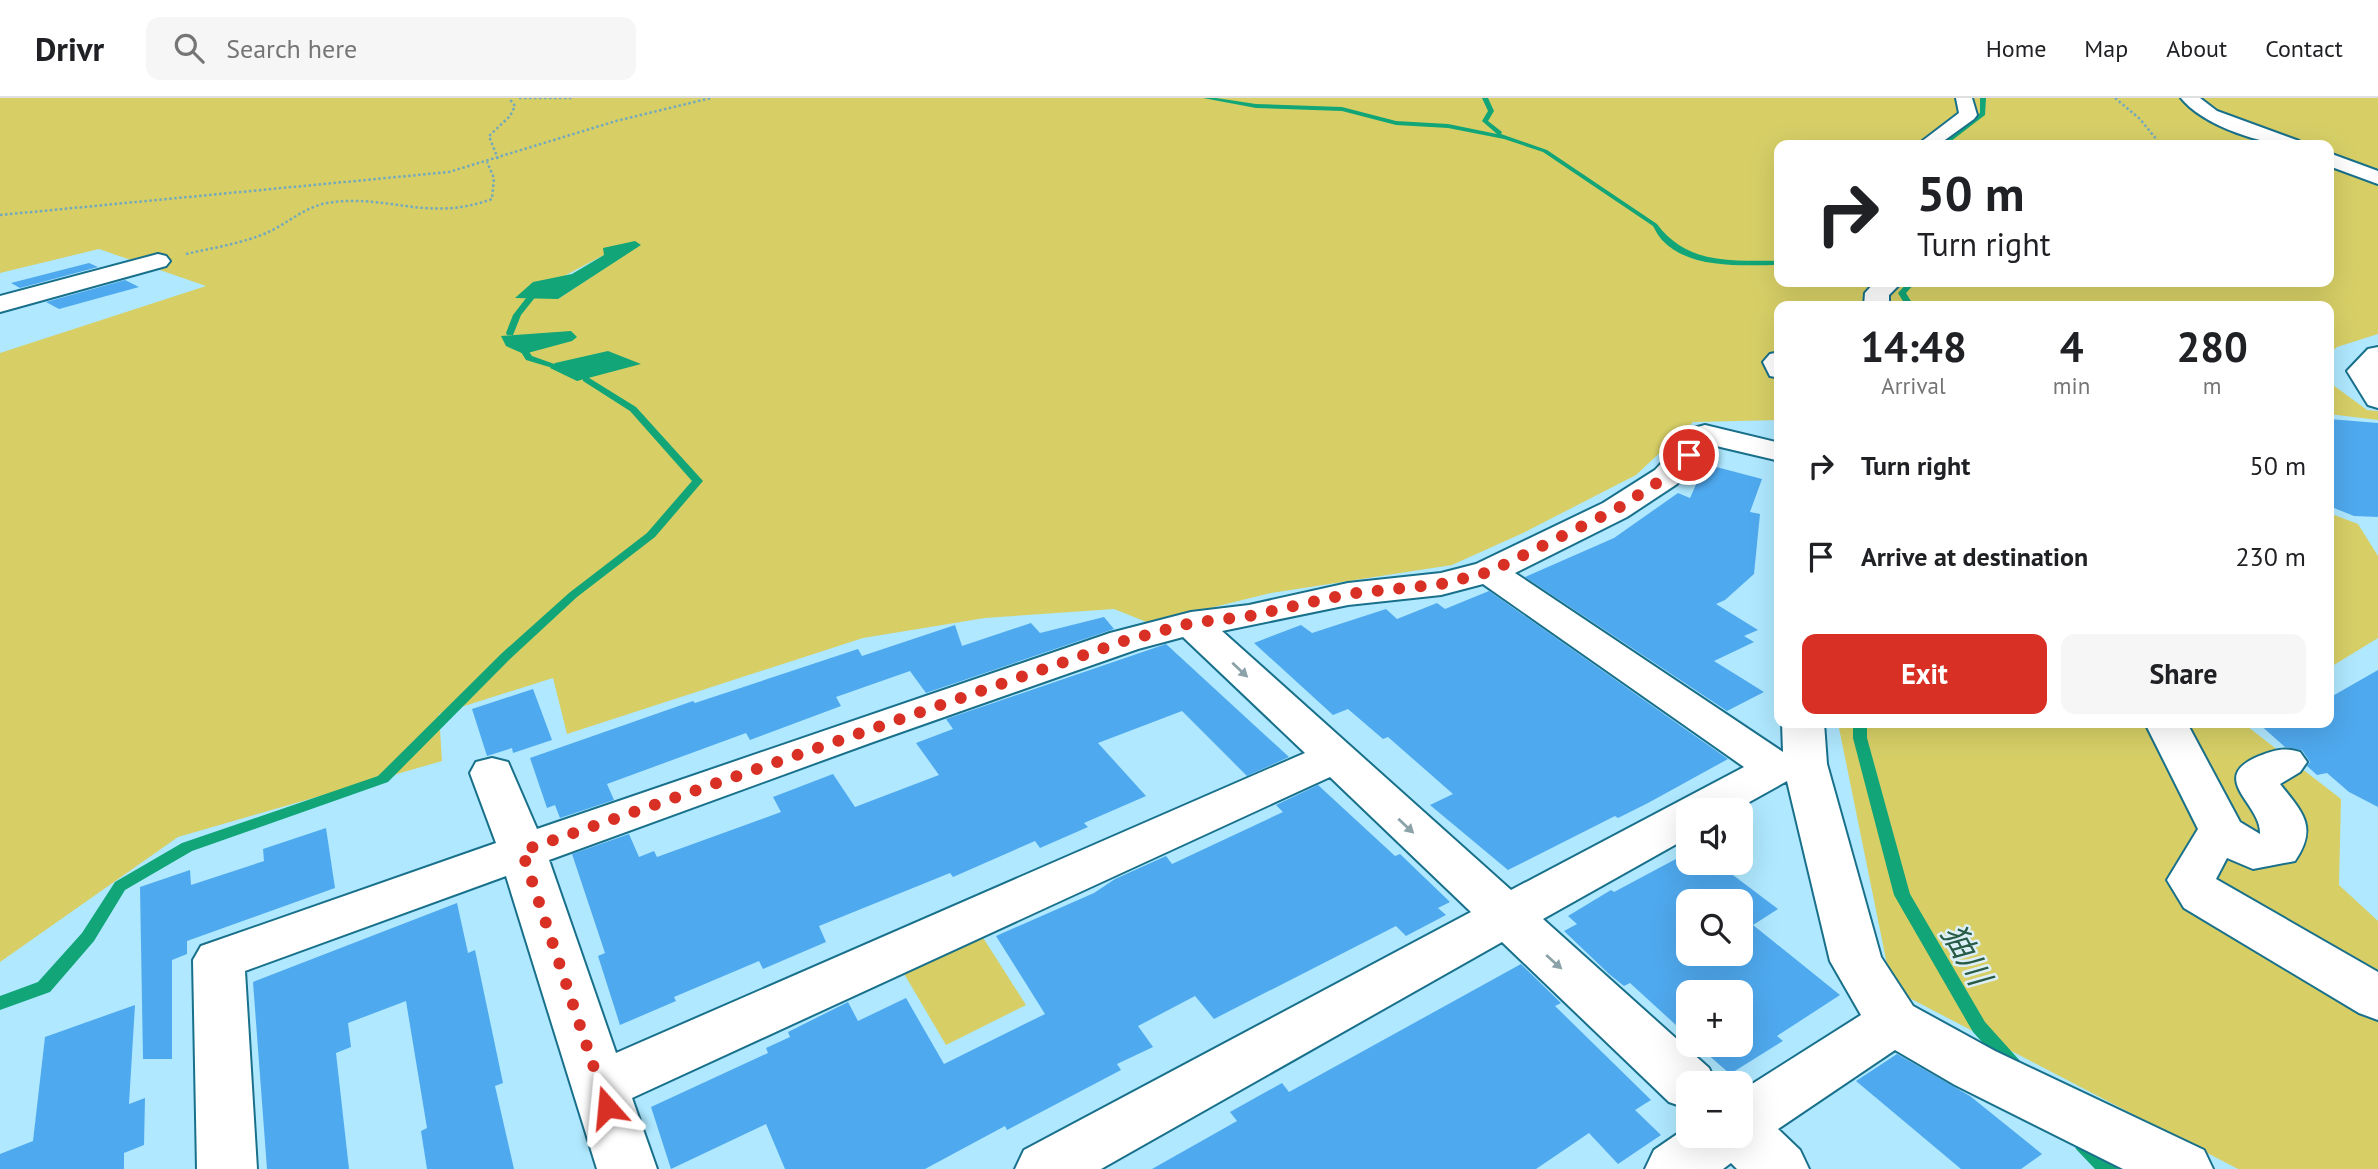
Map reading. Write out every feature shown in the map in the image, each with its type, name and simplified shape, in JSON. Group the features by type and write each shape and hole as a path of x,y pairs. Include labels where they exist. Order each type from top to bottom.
{"street":[{"path":"1933,140 1969,115 1964,98"},
{"path":"2189,98 2211,115 2278,140"},
{"path":"2334,161 2378,178"},
{"path":"0,304 158,261"},
{"path":"1877,301 1877,293 1885,287"},
{"path":"2378,355 2361,370 2378,399"},
{"path":"227,1169 219,960 1124,641 1191,623 1249,616 1348,594 1441,584 1489,572 1625,504 1666,477 1705,434 1774,451"},
{"path":"1489,572 1795,751 1840,888 1856,961 1894,1022 1975,1068 2183,1169"},
{"path":"1191,623 1333,758 1676,1074"},
{"path":"2169,728 2222,834 2253,852 2278,849 2285,839 2281,818 2258,786 2259,773 2285,762"},
{"path":"1719,798 1795,751"},
{"path":"600,1086 1333,758"},
{"path":"492,773 522,851 628,1169"},
{"path":"1045,1169 1676,823"},
{"path":"2222,834 2211,844 2191,880 2201,895 2378,999"},
{"path":"1753,1114 1894,1022"},
{"path":"1753,1145 1779,1169"},
{"path":"1675,1169 1705,1148"}],"path":[{"path":"498,159 489,136 510,116 515,106 509,98"},
{"path":"519,98 572,98"},
{"path":"0,215 449,172 616,121 712,98"},
{"path":"2115,98 2140,119 2157,140"},
{"path":"158,261 261,236 288,224 310,208 328,203 353,202 421,212 452,212 474,208 492,199 494,178 488,162"}],"shaded area":[{"path":"0,98 2378,98 2378,334 2334,350 2334,301 1774,301 1774,420 1693,422 1636,475 1523,533 1452,565 1271,593 1149,623 1114,609 985,618 863,638 567,734 553,678 439,714 442,761 178,837 0,962 0,353 206,286 99,249 0,273","holes":["640,245 558,299 564,276 604,255"]},
{"path":"635,241 641,245 558,299 515,298 533,282 572,274 604,255 603,248"},
{"path":"571,331 577,337 572,341 524,354 506,346 501,336"},
{"path":"608,351 641,364 577,381 550,368 555,363"},
{"path":"2334,386 2367,410 2378,411 2378,420 2334,415"},
{"path":"2334,515 2358,524 2378,556 2378,638 2334,665"},
{"path":"1839,728 2249,728 2341,799 2339,885 2378,921 2378,1169 2238,1169 1892,989"},
{"path":"982,936 1026,1005 946,1045 903,972"}],"building":[{"path":"89,263 98,267 20,288 11,283"},
{"path":"125,280 139,287 59,309 46,302"},
{"path":"2334,419 2378,423 2378,517 2354,516 2334,508"},
{"path":"1705,464 1762,479 1750,512 1760,514 1754,574 1725,600 1716,604 1758,630 1744,636 1754,642 1714,661 1764,692 1727,711 1525,577 1614,538 1678,493 1690,498"},
{"path":"1489,591 1728,759 1648,803 1618,818 1615,816 1508,870 1430,805 1453,794 1388,737 1383,739 1348,709 1333,715 1254,643 1301,625 1312,633 1386,609 1397,619 1437,603 1445,609"},
{"path":"1104,617 1114,629 926,693 910,671 836,697 841,706 750,740 746,733 607,784 614,800 560,818 555,805 547,808 530,758 693,701 695,703 858,649 862,656 955,625 962,646 1031,623 1040,633"},
{"path":"1166,644 1289,757 1247,776 1182,711 1098,743 1146,796 1084,823 1088,827 1040,848 1035,841 953,877 950,873 819,926 826,942 763,969 759,961 674,997 676,1001 620,1025 598,956 605,953 572,854 629,834 639,857 654,851 657,857 781,812 773,797 833,774 855,807 939,775 916,743 953,729 946,719"},
{"path":"2378,670 2378,807 2349,792 2327,773 2317,775 2307,766 2310,762 2302,750 2285,747 2264,728 2334,728 2334,695"},
{"path":"533,689 552,740 513,753 512,748 487,756 472,709"},
{"path":"1318,785 1395,856 1400,854 1450,902 1438,908 1446,915 1406,936 1396,926 1214,1019 1195,996 1138,1026 1153,1047 1117,1064 1121,1070 1007,1130 1005,1126 925,1169 785,1169 766,1124 671,1169 651,1107 768,1053 766,1048 790,1037 788,1032 848,1002 858,1021 906,998 944,1064 1045,1014 996,936 1094,893 1115,879 1166,856 1172,864 1283,812 1276,805"},
{"path":"326,828 335,888 187,941 187,954 172,960 172,1059 143,1059 140,887 190,870 191,885 264,861 263,849"},
{"path":"1676,859 1676,875 1733,875 1751,889 1676,889 1676,966 1753,966 1753,925 1840,995 1777,1036 1783,1041 1735,1071 1727,1071 1711,1057 1753,1057 1753,980 1676,980 1676,1025 1630,983 1624,986 1609,974 1564,931 1577,924 1568,916 1611,890 1614,892"},
{"path":"1753,890 1778,909 1753,925"},
{"path":"457,903 468,953 475,950 503,1083 495,1086 514,1169 427,1169 421,1131 427,1128 406,1001 348,1023 351,1047 336,1053 349,1169 267,1169 253,982"},
{"path":"1521,964 1561,1003 1555,1006 1651,1100 1635,1110 1661,1135 1618,1164 1589,1133 1536,1169 1152,1169 1237,1121 1230,1112 1282,1083 1289,1092"},
{"path":"135,1005 129,1104 145,1098 144,1145 124,1153 124,1169 0,1169 0,1154 33,1141 45,1037"},
{"path":"1897,1054 1970,1096 2042,1154 2021,1169 1961,1169 1856,1081"}],"waterway":[{"path":"1206,98 1256,106 1342,109 1396,123 1448,126 1505,137 1545,151 1655,225 1665,239 1678,249 1710,260 1774,263"},
{"path":"1485,98 1491,111 1485,121 1500,133"},
{"name":"㹨川","path":"1949,140 1983,114 1983,98"},
{"name":"㹨川","path":"1907,287 1902,293 1907,301"},
{"path":"510,333 517,315 533,295"},
{"path":"525,352 529,358 556,366"},
{"path":"0,1003 44,987 88,937 120,886 187,847 383,779 506,656 573,595 651,535 698,481 633,409 586,379"},
{"name":"㹨川","path":"1860,728 1860,738 1902,895 1979,1027 2015,1067"},
{"name":"㹨川","path":"2083,1143 2108,1169"}],"route":[{"path":"607,1107 522,851 1124,641 1191,623 1249,616 1348,594 1441,584 1489,572 1615,510 1666,477 1689,455"}]}
